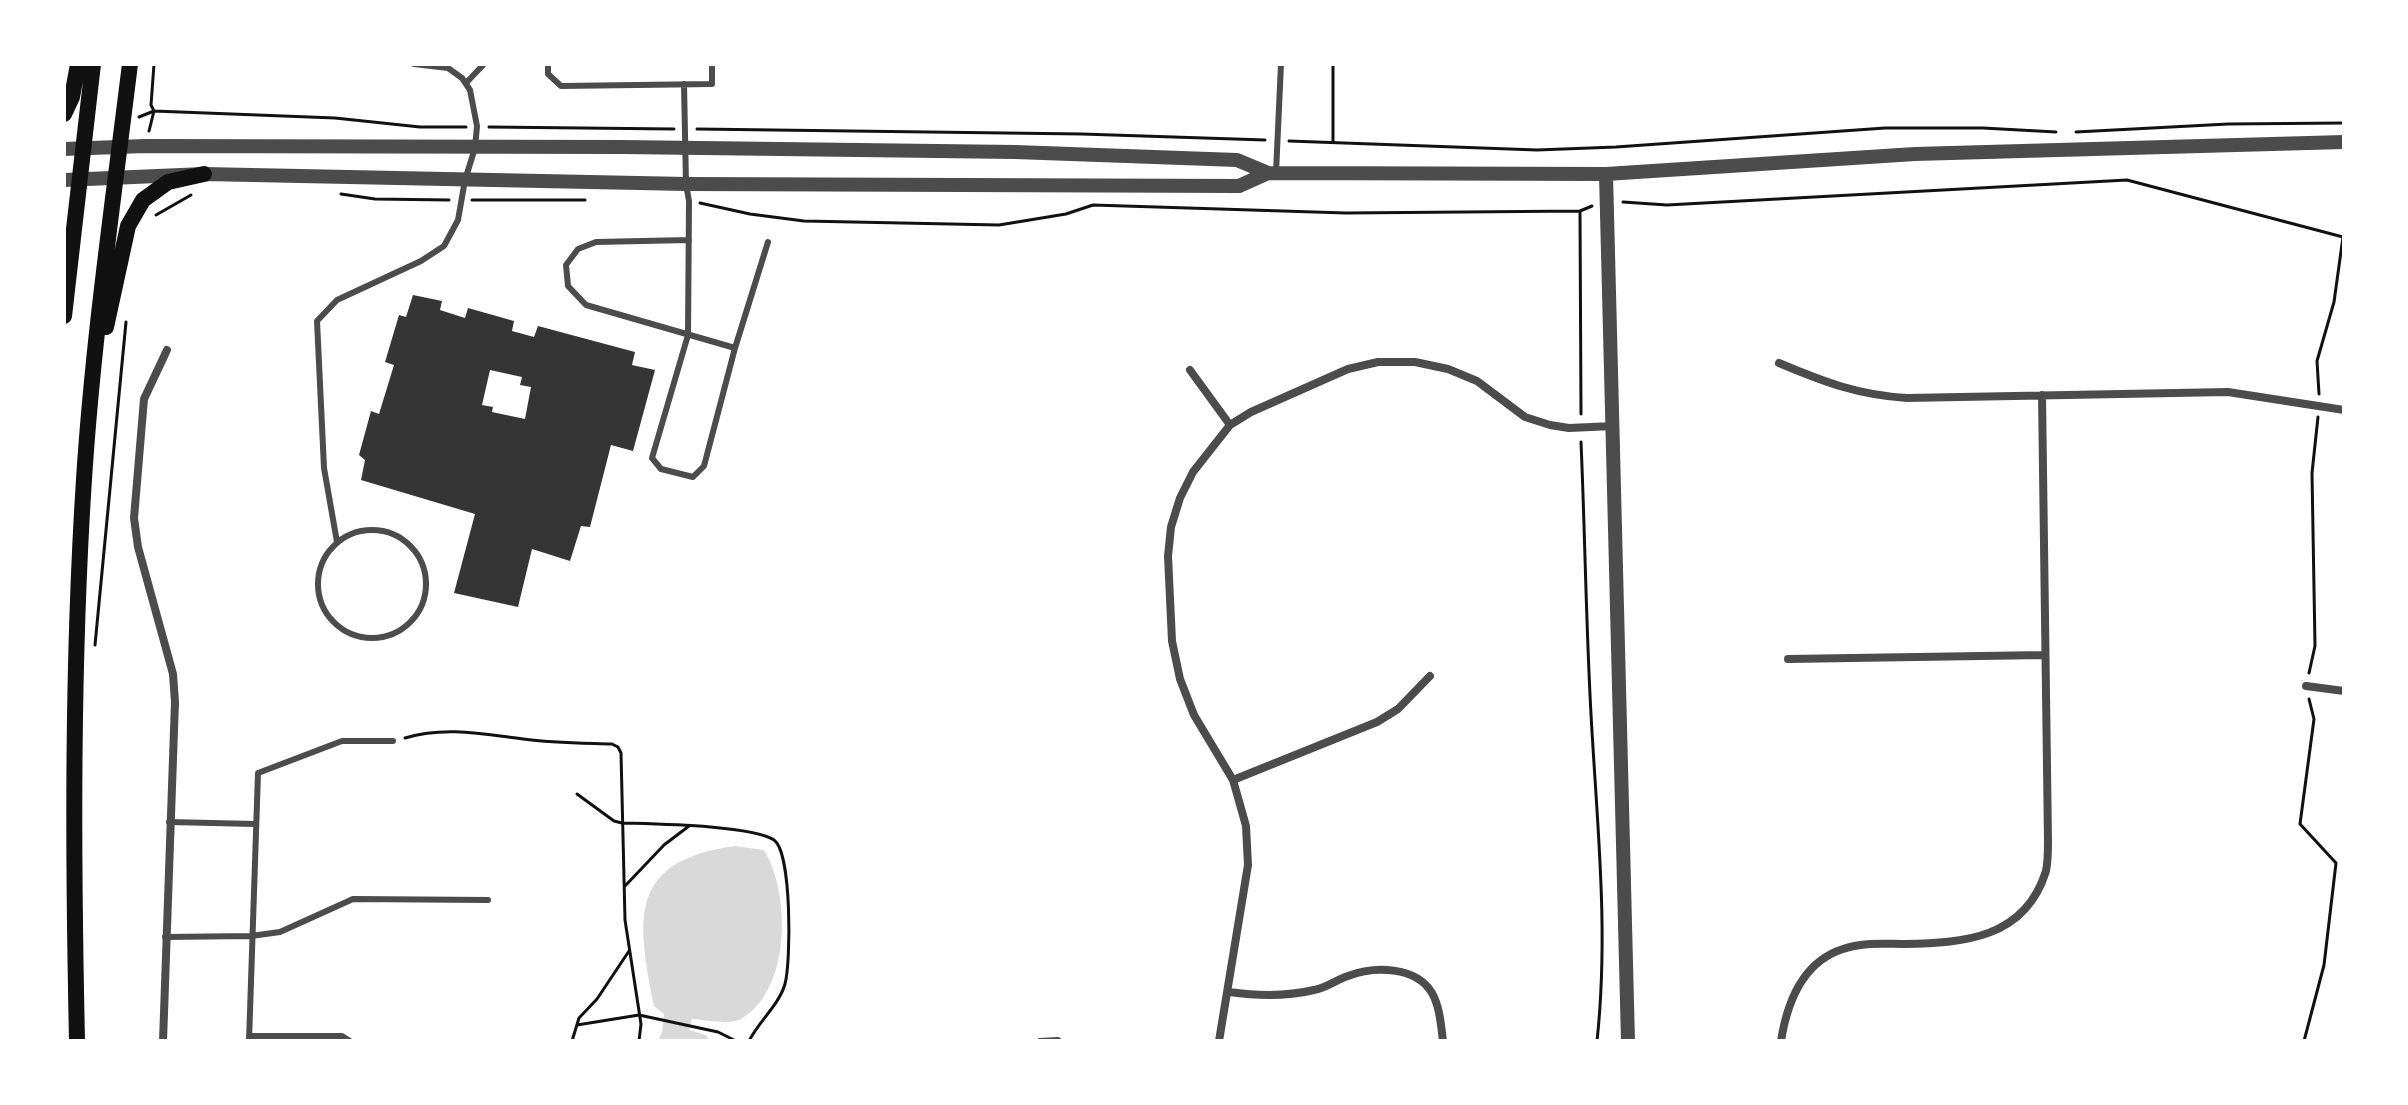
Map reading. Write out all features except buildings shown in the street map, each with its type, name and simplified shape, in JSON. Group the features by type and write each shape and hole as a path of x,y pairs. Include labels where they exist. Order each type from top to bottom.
{"main road":[{"path":"64,114 72,97 78,64"},
{"path":"64,316 71,180 83,148 93,64"},
{"path":"77,1041 74,732 80,555 93,378 130,64"},
{"path":"93,378 128,226 143,200 168,182 204,174"}],"street":[{"path":"64,149 145,146 1015,152 1237,160 1272,173 1606,174 1873,156 2280,141 2344,142"},
{"path":"71,180 204,174 686,184 1239,186 1272,173"},
{"path":"1606,174 1628,1041"},
{"path":"163,1041 175,702 173,674 138,547 134,518 144,399 167,350"},
{"path":"1219,1041 1248,865 1246,826 1233,780 1194,715 1180,679 1172,641 1168,556 1171,527 1180,498 1193,472 1230,425 1270,403 1348,369 1378,362 1415,362 1448,369 1477,381 1525,417 1550,425 1614,426"},
{"path":"1779,363 1841,388 1874,396 2228,392 2344,410"},
{"path":"1190,370 1230,425"},
{"path":"1781,1041 1789,1005 1799,983 1816,964 1842,949 1866,944 1943,943 1985,935 2013,919 2031,901 2046,870 2042,395"},
{"path":"1788,659 2045,655"},
{"path":"1233,780 1377,722 1398,709 1430,676"},
{"path":"2306,686 2344,691"},
{"path":"1229,992 1284,996 1318,990 1370,969 1393,970 1413,977 1432,992 1443,1041"}],"lane":[{"path":"337,542 324,468 317,321 337,300 421,261 444,246 458,220 475,148 477,126 466,83 448,68 414,64"},
{"path":"466,83 484,64"},
{"path":"548,64 548,74 561,86 712,84 712,64"},
{"path":"1272,173 1281,64"},
{"path":"684,84 689,201 688,335 652,458 661,469 693,477 704,466 735,348 768,242"},
{"path":"689,240 596,242 578,249 566,265 568,286 586,305 735,348"},
{"path":"371,529 389,531 411,546 425,569 427,587 423,605 413,620 399,632 382,638 356,635 333,622 323,607 318,590 319,572 326,555 337,542 353,533 371,529"},
{"path":"350,1041 342,1036 249,1038 258,773 342,741 393,741"},
{"path":"169,822 255,824"},
{"path":"165,937 251,936 280,932 353,899 488,900"},
{"path":"1040,1041 1058,1040"}],"path":[{"path":"145,146 154,111 151,90 154,64"},
{"path":"1333,64 1333,142"},
{"path":"154,111 335,118 420,127 1082,134 1537,150 1885,128 2060,132"},
{"path":"2075,132 2228,124 2344,123"},
{"path":"689,201 804,221 999,225 1066,214 1093,205 1346,213 1580,211 1607,201 1667,205 2127,180 2344,237 2334,302 2317,361 2319,405 2312,473 2315,646 2306,686 2314,719 2300,824 2336,863 2324,965 2304,1041"},
{"path":"329,193 375,199 590,200"},
{"path":"143,200 151,219 194,194"},
{"path":"1580,211 1581,427 1591,715 1602,861 1603,987 1597,1041"},
{"path":"94,658 127,312"},
{"path":"393,741 427,731 480,732 557,743 612,744 618,747 621,753 624,888 629,951 639,1015 639,1041"},
{"path":"577,794 622,823 689,826 760,835 775,841 783,851 788,916 786,983 749,1041"},
{"path":"624,888 664,845 689,826"},
{"path":"572,1041 579,1018 597,999 629,951"},
{"path":"577,1025 639,1015 693,1025 736,1041"}],"shaded area":[{"path":"735,846 764,850 779,891 781,940 769,987 757,1005 741,1019 724,1022 692,1019 689,1030 706,1035 709,1041 658,1041 664,1014 654,1006 648,975 644,921 648,899 657,880 674,865 700,854"}]}
